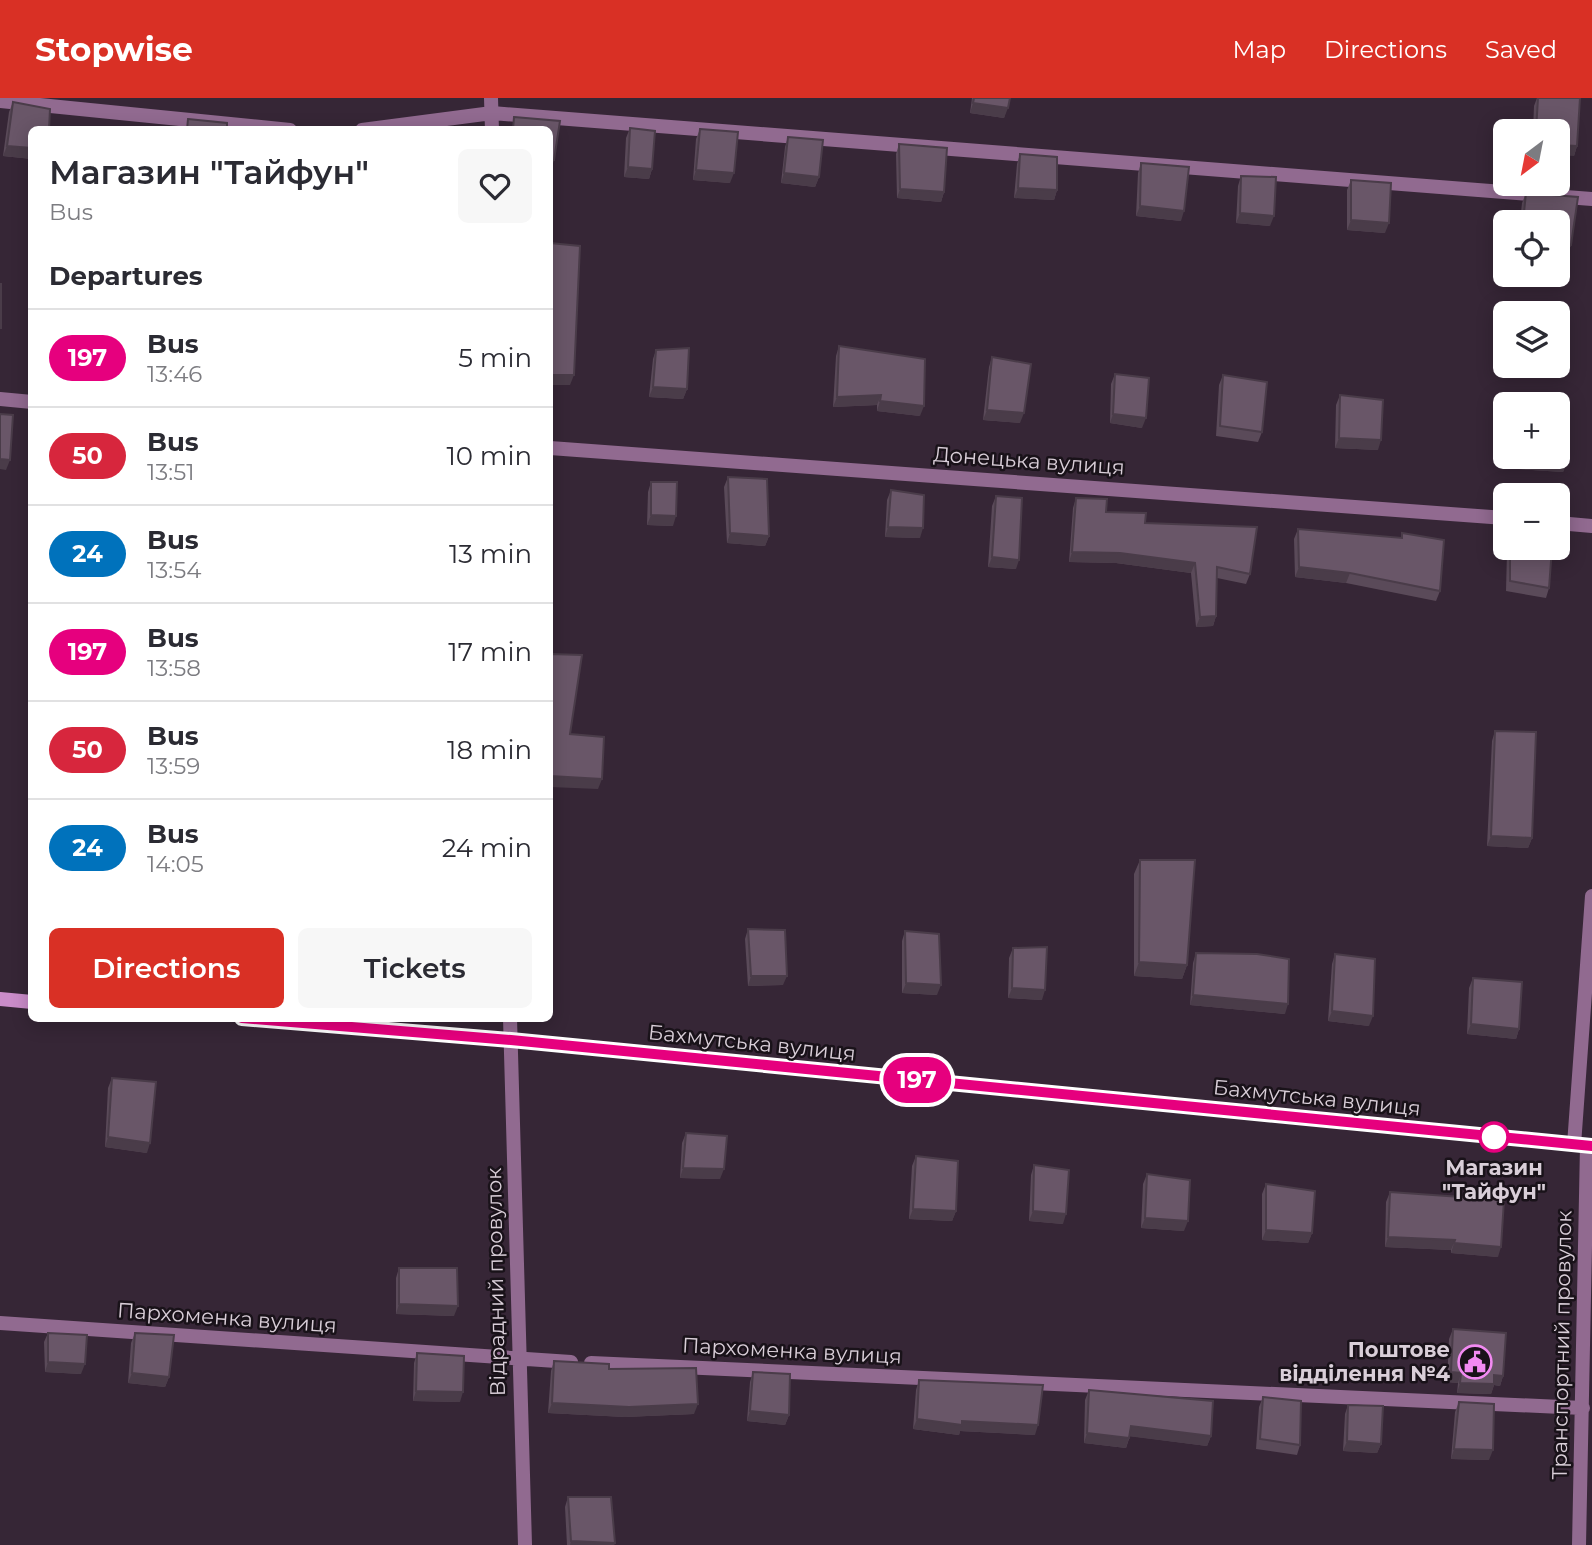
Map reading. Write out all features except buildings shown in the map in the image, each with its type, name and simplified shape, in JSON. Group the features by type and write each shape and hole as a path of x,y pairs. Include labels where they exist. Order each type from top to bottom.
{"street":[{"path":"0,101 250,126"},
{"path":"491,105 492,126"},
{"path":"383,126 491,105 1592,199"},
{"path":"0,399 28,402"},
{"name":"Донецька вулиця","path":"553,447 1493,517"},
{"path":"1570,524 1592,526"},
{"name":"Транспортний провулок","path":"1579,1545 1583,1408 1584,1146 1592,896"},
{"path":"0,999 28,1002"},
{"name":"Бахмутська вулиця","path":"291,1022 511,1040 1584,1146"},
{"name":"Відрадний провулок","path":"510,1022 525,1545"},
{"name":"Пархоменка вулиця","path":"0,1323 518,1360 1583,1408"}],"bus line":[{"name":"197","path":"291,1022 511,1040 1592,1146"}],"place":[{"name":"Магазин \"Тайфун\"","path":"1494,1137"},
{"name":"Поштове відділення №4","path":"1475,1362"}]}
